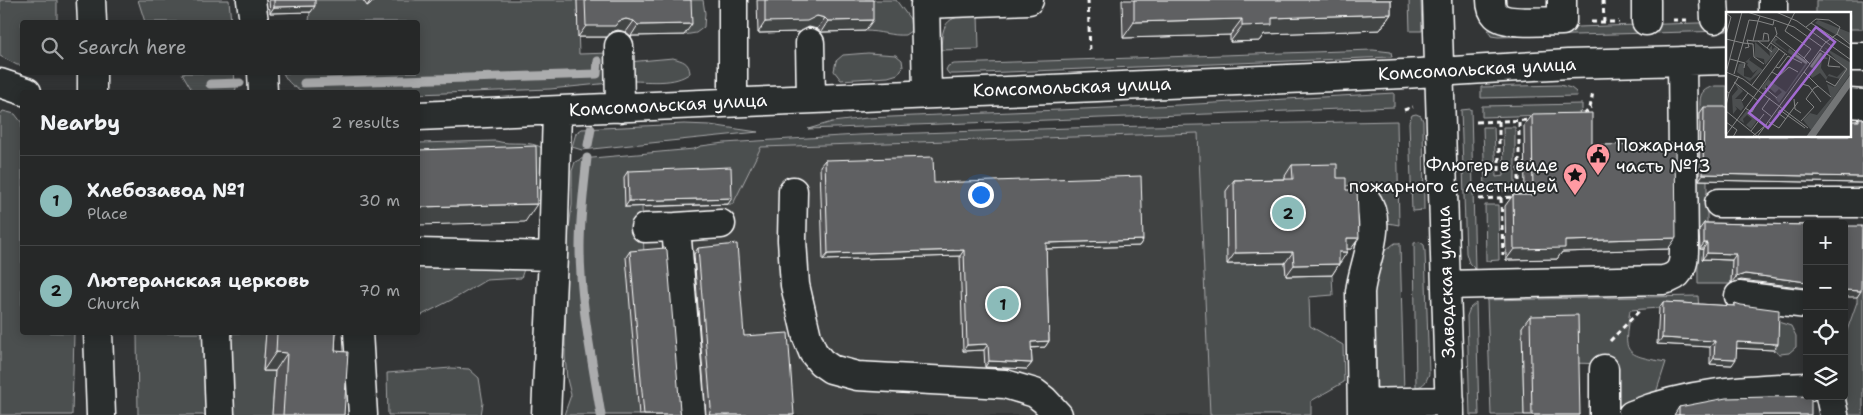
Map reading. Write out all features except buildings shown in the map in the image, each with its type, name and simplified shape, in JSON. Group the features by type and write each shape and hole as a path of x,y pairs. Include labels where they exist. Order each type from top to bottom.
{"street":[{"path":"91,0 92,20"},
{"path":"251,0 254,20"},
{"path":"733,0 733,102"},
{"path":"927,93 923,2 1029,0"},
{"name":"Заводская улица","path":"1437,0 1450,408"},
{"path":"1491,0 1492,9 1496,15 1519,21 1562,21 1562,0"},
{"path":"810,42 811,99"},
{"path":"619,46 620,108"},
{"path":"1850,57 1863,57"},
{"name":"Комсомольская улица","path":"420,116 1595,64 1726,60"},
{"path":"1446,285 1663,280 1676,276 1682,269 1684,256 1682,61"},
{"path":"92,75 92,90"},
{"path":"262,75 263,90"},
{"path":"0,83 21,90"},
{"path":"1850,103 1863,104"},
{"path":"546,415 553,256 556,111"},
{"path":"793,191 792,240 795,285 807,337 813,352 821,362 830,369 857,376 1005,384 1035,393 1054,408 1058,415"},
{"path":"1364,198 1371,209 1373,228 1361,279 1360,292 1362,409 1450,408"},
{"path":"1719,203 1863,203"},
{"path":"645,228 721,224"},
{"path":"676,227 690,415"},
{"path":"420,254 553,256"},
{"path":"1738,296 1803,304"},
{"path":"98,335 101,415"},
{"path":"217,335 220,415"},
{"path":"358,335 363,415"},
{"path":"1604,369 1604,415"},
{"path":"1632,415 1669,402 1704,394 1748,389 1803,387"},
{"path":"1831,400 1834,415"}],"path":[{"path":"1088,0 1090,52"},
{"path":"1603,0 1604,22"},
{"path":"1582,117 1587,113 1592,103 1595,64"},
{"path":"1478,199 1517,196 1520,191 1519,120"},
{"path":"1476,122 1538,120"},
{"path":"1499,121 1499,174"},
{"path":"1501,198 1503,256"},
{"path":"1604,369 1604,354 1610,340 1638,312 1646,308"}],"shaded area":[{"path":"0,0 57,0 57,20 20,20 20,65 0,56"},
{"path":"138,0 229,0 231,20 144,20"},
{"path":"311,0 363,0 367,5 375,0 577,0 579,54 611,53 610,83 550,89 420,94 420,90 300,90 292,85 284,75 420,75 420,20 309,20"},
{"path":"683,0 703,0 705,13 704,27 696,33 684,35"},
{"path":"865,0 896,0 910,19 911,31 905,35 900,35 865,31"},
{"path":"1409,0 1421,0 1422,31 1410,31"},
{"path":"1816,0 1863,0 1863,29 1850,29 1850,12 1816,12"},
{"path":"978,15 979,49 941,50 943,32 949,22 960,17"},
{"path":"1726,22 1726,31 1498,37 1491,36 1488,30"},
{"path":"1373,50 1391,52 1392,57 956,74 949,74 946,70 948,66 954,64"},
{"path":"868,53 896,55 902,60 903,67 898,74 888,77 841,80 834,71 836,61 843,55"},
{"path":"673,58 687,64 690,73 670,81 631,81 628,62"},
{"path":"183,75 234,75 235,90 192,90"},
{"path":"1560,85 1571,88 1576,92 1577,96 1481,98 1481,87"},
{"path":"1726,86 1726,113 1700,113 1701,95 1709,88"},
{"path":"1394,93 1394,107 808,129 832,122 867,118 1179,105"},
{"path":"1582,104 1582,110 1578,114 1482,117 1482,106"},
{"path":"1471,109 1475,269 1469,263 1466,253 1461,110"},
{"path":"3,111 15,114 20,120 20,335 74,335 72,415 0,415 0,115"},
{"path":"1412,115 1421,116 1423,121 1424,210 1412,211 1409,122"},
{"path":"1397,121 1399,225 1388,223 1363,188 1350,185 1343,187 1285,176 1285,190 1227,264 1285,263 1286,276 1332,275 1333,295 1309,297 1310,326 1343,345 1344,382 1311,401 1311,415 1210,415 1198,133 761,147 733,204 642,207 644,255 639,415 564,415 571,395 567,379 565,356 567,244 572,205 572,171 575,162 581,159 694,149 701,146 724,143 858,135 1101,127"},
{"path":"684,124 710,125 758,132 582,150 572,147 576,133 582,129"},
{"path":"1483,127 1494,127 1496,177 1504,176 1503,127 1515,127 1515,191 1485,191"},
{"path":"1198,133 1210,415 639,415 604,177 761,147"},
{"path":"496,141 526,143 538,146 544,149 542,201 535,206 420,169 420,143"},
{"path":"1697,150 1707,150 1707,230 1703,259 1732,260 1731,284 1698,284"},
{"path":"1485,205 1498,205 1499,260 1486,261"},
{"path":"1863,231 1863,415 1840,415 1839,400 1848,400 1848,328 1857,302 1858,232"},
{"path":"1420,242 1424,245 1425,251 1429,374 1423,384 1416,387 1414,243"},
{"path":"1395,243 1400,243 1404,393 1385,393 1377,388 1374,275 1379,255"},
{"path":"420,266 511,267 524,269 521,278 486,280 420,316"},
{"path":"1698,296 1699,310 1659,308 1630,310 1627,335 1629,349 1633,354 1641,357 1666,362 1655,396 1630,408 1619,410 1617,391 1609,364 1571,363 1522,327 1524,415 1491,415 1487,300"},
{"path":"1476,303 1479,415 1470,415 1467,316 1470,308"},
{"path":"1775,321 1791,326 1796,336 1796,347 1789,353 1780,354 1774,350"},
{"path":"137,335 203,335 207,415 138,415"},
{"path":"229,335 266,335 263,370 275,371 272,415 232,415"},
{"path":"451,368 469,369 479,378 483,403 481,415 388,415 387,373"}],"waterway":[{"path":"304,83 597,74 598,61"},
{"path":"210,84 240,83"},
{"path":"588,145 591,129"},
{"path":"587,158 582,202 580,247 582,289 601,415"}],"place":[{"name":"Пожарная часть №13","path":"1598,176"},
{"name":"Флюгер в виде пожарного с лестницей","path":"1575,196"},
{"name":"Лютеранская церковь","path":"1288,213"},
{"name":"Хлебозавод №1","path":"1003,304"}]}
